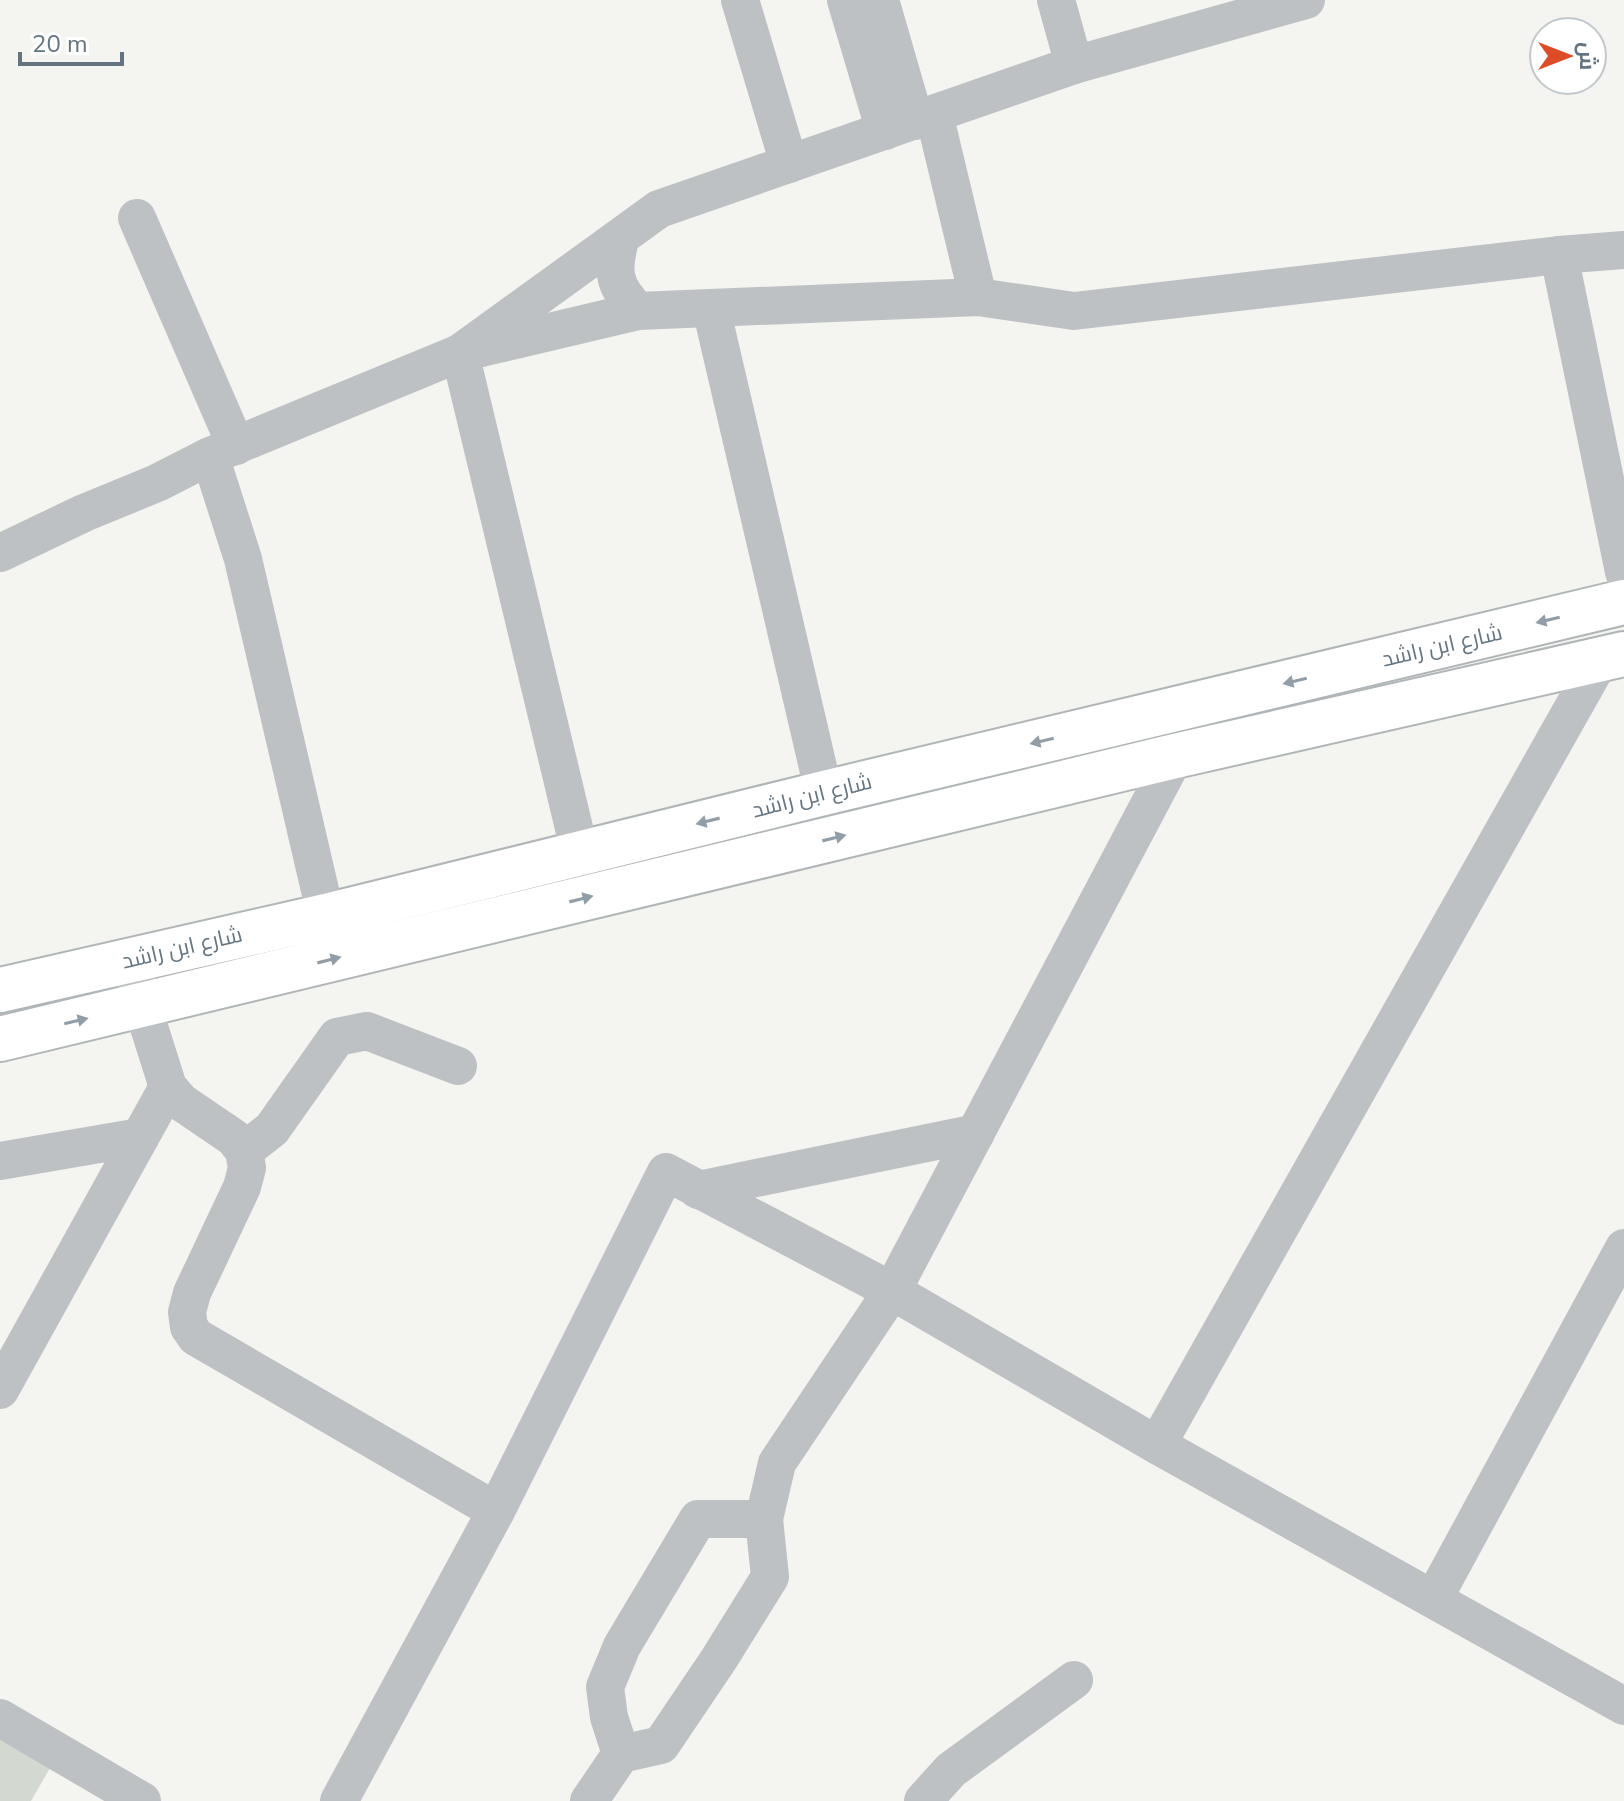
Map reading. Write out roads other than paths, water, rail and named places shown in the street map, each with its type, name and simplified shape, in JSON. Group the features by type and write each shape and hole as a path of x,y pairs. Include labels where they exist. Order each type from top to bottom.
{"main road":[{"name":"شارع ابن راشد","path":"0,990 326,916 824,793 1624,602"},
{"name":"شارع ابن راشد","path":"0,1039 1175,756 1612,657"},
{"path":"922,770 931,815"}],"street":[{"path":"740,0 789,164"},
{"path":"846,0 911,122"},
{"path":"880,0 911,122 978,297"},
{"path":"1056,0 1074,65"},
{"path":"460,353 659,209 1074,65 1201,14 1306,0"},
{"path":"137,218 223,451 243,559 326,916"},
{"path":"621,237 616,255 616,276 624,297 638,311"},
{"path":"0,553 223,451 460,353 638,311 978,297 1074,311 1624,250"},
{"path":"1559,255 1624,572"},
{"path":"711,308 824,793"},
{"path":"460,353 580,853"},
{"path":"1157,1445 1612,657"},
{"path":"589,1801 621,1754 661,1745 770,1577 764,1519 777,1463 892,1291 1175,756"},
{"path":"131,960 168,1087 181,1102 234,1138 244,1151 247,1168 242,1187 192,1293 187,1312 189,1327 196,1337 496,1511"},
{"path":"244,1151 272,1129 337,1037 367,1031 458,1066"},
{"path":"0,1390 168,1087"},
{"path":"698,1190 976,1133"},
{"path":"0,1161 140,1137"},
{"path":"339,1801 496,1511 666,1172 892,1291 1157,1445 1624,1706"},
{"path":"1434,1598 1621,1261"},
{"path":"621,1754 609,1717 605,1687 622,1646 698,1519 764,1519"},
{"path":"923,1801 951,1770 1074,1680"},
{"path":"0,1718 142,1801"}]}
